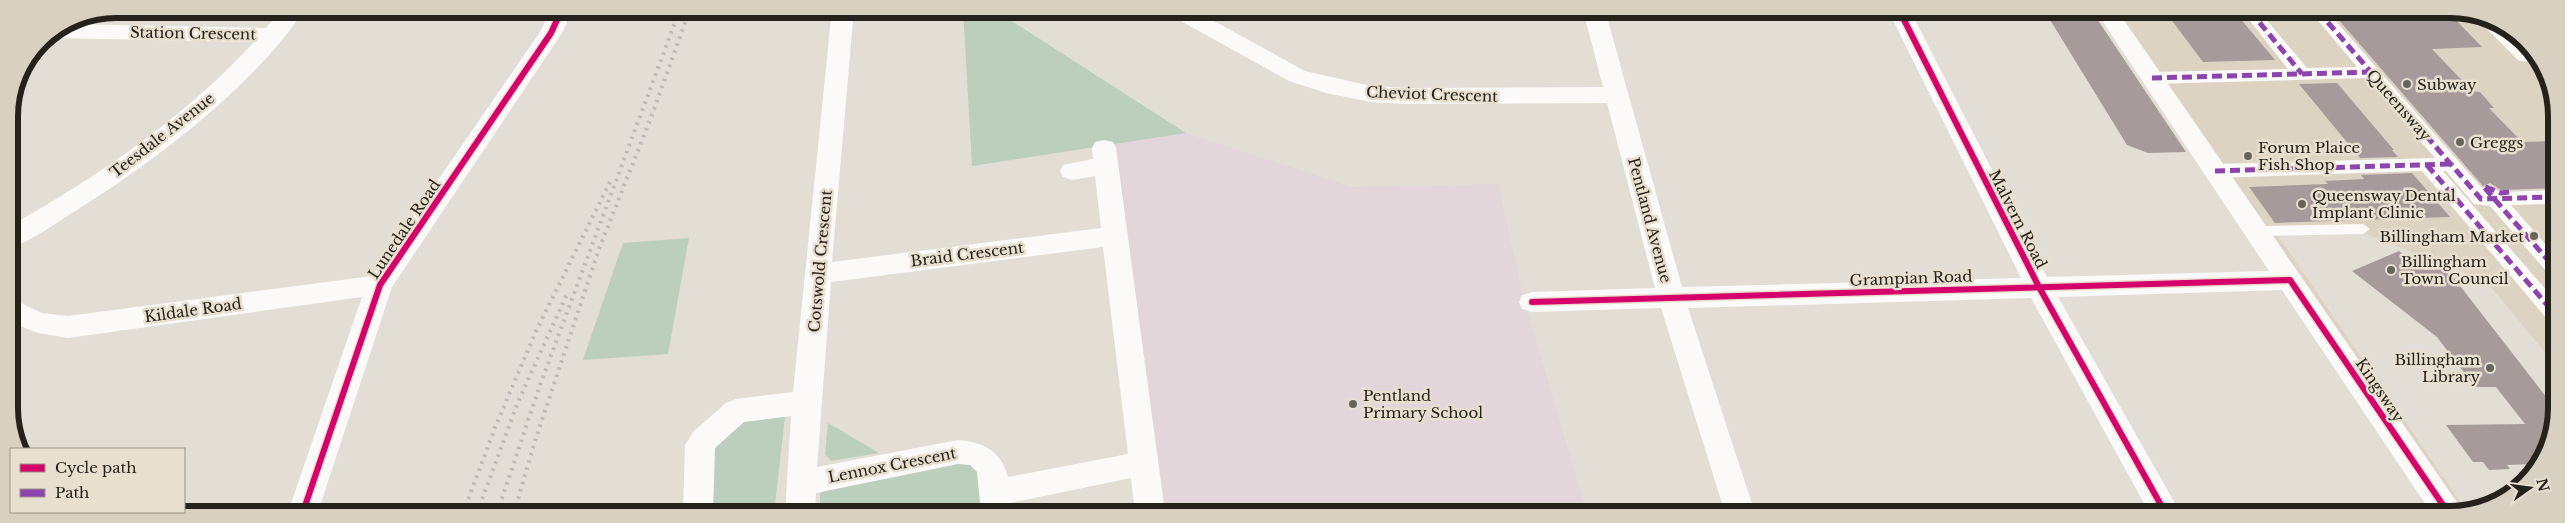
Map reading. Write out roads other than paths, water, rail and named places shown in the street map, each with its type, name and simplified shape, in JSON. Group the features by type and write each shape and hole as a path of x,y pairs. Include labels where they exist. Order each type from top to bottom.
{"street":[{"name":"Teesdale Avenue","path":"18,233 107,178 170,131 229,81 286,18"},
{"name":"Lunedale Road","path":"305,506 380,285 551,33 558,18"},
{"name":"Cotswold Crescent","path":"800,506 806,402 820,273 842,18"},
{"name":"Cheviot Crescent","path":"1192,18 1278,67 1326,85 1362,93 1408,96 1616,95"},
{"name":"Pentland Avenue","path":"1596,18 1671,298 1737,506"},
{"name":"Malvern Road","path":"1903,18 2039,287 2162,506"},
{"name":"Kingsway","path":"2111,18 2152,86 2215,171 2444,506"},
{"path":"2256,18 2302,74"},
{"name":"Queensway","path":"2324,18 2451,164 2548,261"},
{"name":"Station Crescent","path":"68,30 272,35"},
{"path":"2509,38 2527,56"},
{"path":"2152,86 2302,74 2370,72"},
{"path":"1072,171 1105,157 1149,506"},
{"path":"2215,171 2451,164"},
{"path":"2427,165 2548,302"},
{"path":"2548,191 2501,193 2483,186 2487,198 2548,197"},
{"name":"Braid Crescent","path":"820,273 1114,236"},
{"name":"Grampian Road","path":"1532,302 2290,280"},
{"name":"Kildale Road","path":"18,314 44,326 68,327 380,285"},
{"path":"698,506 700,444 736,411 806,402"},
{"name":"Lennox Crescent","path":"800,483 958,452 970,452 986,459 991,468 995,503"},
{"path":"995,503 1143,464"}],"lane":[{"path":"2256,231 2363,229"}],"railway":[{"path":"499,506 540,385 677,18"},
{"path":"516,506 535,441 599,249 652,115 687,18"},
{"path":"466,506 496,425 537,329 611,180"},
{"path":"480,506 518,402 567,294"}],"place":[{"name":"Subway","path":"2407,84"},
{"name":"Greggs","path":"2460,142"},
{"name":"Forum Plaice Fish Shop","path":"2248,156"},
{"name":"Queensway Dental Implant Clinic","path":"2302,204"},
{"name":"Billingham Market","path":"2534,236"},
{"name":"Billingham Town Council","path":"2391,270"},
{"name":"Billingham Library","path":"2490,368"},
{"name":"Pentland Primary School","path":"1353,404"}]}
